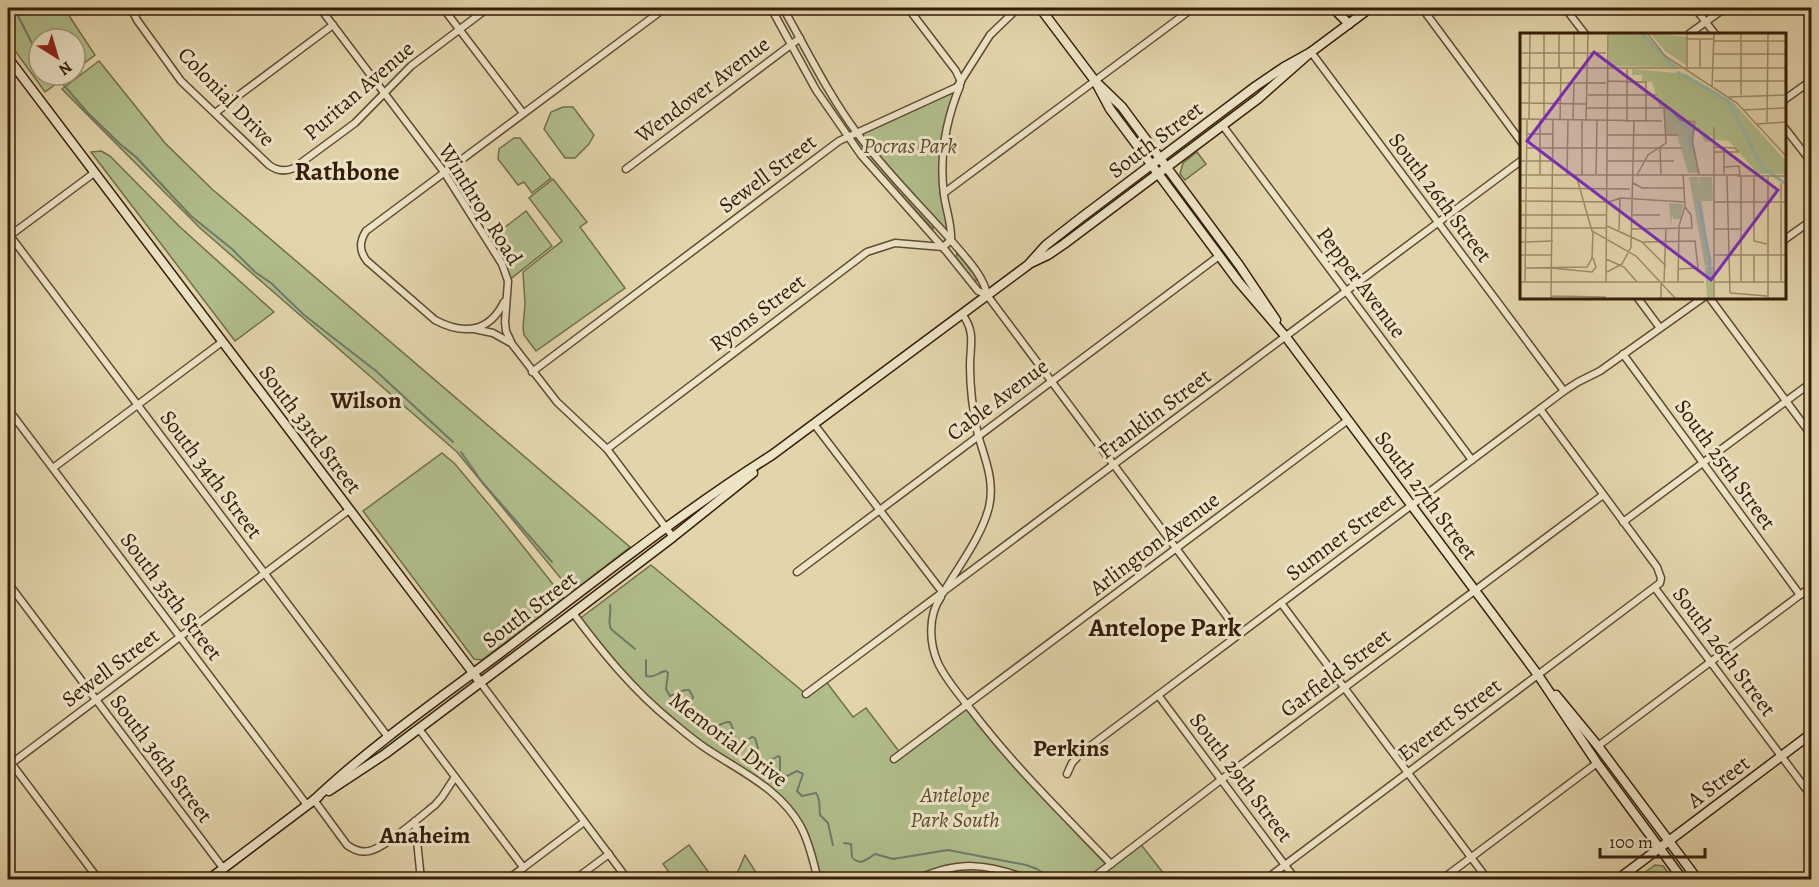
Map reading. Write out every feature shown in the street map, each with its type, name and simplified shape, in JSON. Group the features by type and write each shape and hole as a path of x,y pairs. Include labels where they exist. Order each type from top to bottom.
{"main road":[{"name":"South 27th Street","path":"1040,8 1095,81 1110,109 1151,165 1219,256 1286,337 1538,675 1597,763 1683,879"},
{"path":"1333,8 1349,24"},
{"name":"South Street","path":"1028,265 1046,245 1160,158 1256,86 1311,52 1366,9"},
{"name":"South Street","path":"310,803 388,737 667,528 772,455 1028,265 1056,250 1223,126 1281,81 1311,52"},
{"name":"South 33rd Street","path":"8,58 480,682"},
{"name":"South 27th Street","path":"1095,81 1117,101 1167,167 1252,283 1286,337"},
{"name":"South Street","path":"208,879 310,803 360,772 419,729 674,537 772,455"},
{"name":"South 27th Street","path":"1538,675 1598,746 1698,879"},
{"name":"A Street","path":"1617,879 1812,733"}],"street":[{"name":"Winthrop Road","path":"320,8 444,172 502,264 508,281 506,331 512,344 559,405 607,449 674,537"},
{"path":"443,8 523,113"},
{"name":"Puritan Avenue","path":"277,170 284,171 294,168 355,123 411,66 488,8"},
{"path":"512,344 493,333 459,329 435,320 367,261 360,248 362,237 366,231 444,172 665,8"},
{"path":"771,8 821,98 847,136 978,291 987,295 1240,634"},
{"path":"783,8 834,99 856,132 891,175 951,240 986,286 987,295"},
{"path":"909,8 957,71 961,82 953,103 943,156 944,193 951,240"},
{"name":"Sewell Street","path":"532,372 847,136 953,90 961,82 978,51 1002,21 1018,8"},
{"path":"944,193 1193,8"},
{"path":"1422,8 1520,140"},
{"path":"1565,8 1584,33"},
{"path":"1695,8 1714,33"},
{"path":"1690,33 1725,8"},
{"name":"Colonial Drive","path":"136,11 141,27 181,81 277,170"},
{"path":"215,113 333,25"},
{"name":"Wendover Avenue","path":"626,169 800,38"},
{"name":"South 26th Street","path":"1311,52 1564,392"},
{"path":"1786,99 1812,80"},
{"name":"Pepper Avenue","path":"1223,126 1472,460"},
{"path":"1786,128 1812,164"},
{"name":"Franklin Street","path":"806,694 1520,162"},
{"path":"8,236 94,173"},
{"path":"1786,239 1812,220"},
{"name":"South 34th Street","path":"8,236 388,737"},
{"path":"943,247 951,240"},
{"name":"Ryons Street","path":"607,449 867,252 895,243 943,247"},
{"name":"Cable Avenue","path":"797,572 1219,256"},
{"path":"474,329 493,319 500,311 507,296"},
{"path":"1638,298 1660,328"},
{"name":"Sumner Street","path":"1067,774 1072,763 1081,753 1158,695 1540,409 1578,382 1600,371 1703,298"},
{"path":"1710,298 1812,436"},
{"path":"962,314 971,330 971,387 978,435 990,479 989,505 981,528 938,601 933,617 932,644 944,674 999,746 1111,864"},
{"path":"53,468 222,342"},
{"name":"South 25th Street","path":"1623,354 1800,595"},
{"path":"1623,522 1812,382"},
{"name":"South 35th Street","path":"8,408 180,637 310,803 347,845 359,851 372,851 415,821"},
{"name":"South 26th Street","path":"1540,409 1660,573 1660,583 1655,588 1812,797"},
{"name":"Arlington Avenue","path":"894,759 1348,420"},
{"path":"814,424 944,593"},
{"name":"Garfield Street","path":"1090,879 1603,495"},
{"name":"Sewell Street","path":"9,763 349,510"},
{"name":"South 36th Street","path":"8,583 223,868"},
{"path":"1598,746 1812,586"},
{"name":"Everett Street","path":"1265,879 1655,588"},
{"path":"1281,603 1488,879"},
{"name":"Memorial Drive","path":"573,613 615,667 657,710 702,746 762,783 785,804 799,823 808,841 818,879"},
{"name":"South 33rd Street","path":"480,682 628,879"},
{"name":"South 29th Street","path":"1158,695 1296,879"},
{"path":"419,729 523,867"},
{"path":"9,763 99,879"},
{"path":"1441,879 1597,763"},
{"path":"420,879 415,821 438,802 455,777"},
{"path":"507,879 584,822"},
{"path":"574,879 609,854"},
{"path":"916,879 946,868 970,865 995,868 1030,879"}],"green space":[{"path":"8,8 64,8 77,27 27,27 27,67 8,41"},
{"path":"1333,8 1361,8 1365,12 1349,24"},
{"path":"87,43 95,55 87,61"},
{"path":"99,61 165,143 212,189 630,547 572,592 457,452 200,228 62,89 87,87 87,70"},
{"path":"41,87 52,87 45,92"},
{"name":"Pocras Park","path":"957,87 943,156 951,240 856,132"},
{"path":"563,107 573,107 594,135 589,144 575,158 565,158 544,129 551,112"},
{"path":"514,138 520,138 551,178 532,193 524,182 518,185 498,159 499,149"},
{"path":"857,138 934,224 933,229 876,168 855,141"},
{"path":"101,151 110,156 180,227 274,312 235,341 91,152"},
{"path":"1197,152 1206,164 1185,180 1180,174 1183,163"},
{"path":"553,179 587,222 580,227 625,288 536,351 524,335 523,272 562,241 529,198"},
{"path":"526,211 552,246 508,281 487,241"},
{"path":"957,253 977,278 976,281 973,281 956,257"},
{"path":"442,453 455,464 564,598 482,660 474,659 363,511"},
{"name":"Antelope Park South","path":"651,565 806,694 825,680 853,717 866,708 901,754 968,705 999,746 1111,863 1139,842 1168,879 818,879 811,849 785,804 702,746 657,709 578,620"},
{"path":"689,845 712,877 736,876 745,855 760,879 674,879 663,864"},
{"path":"1655,865 1663,866 1673,879 1636,879"}],"waterway":[{"path":"14,8 27,33"},
{"path":"65,87 88,113 136,157 191,216 232,249 255,272 271,283 304,315 376,371 453,442"},
{"path":"461,452 482,482 552,562"},
{"path":"610,605 611,629 635,649"},
{"path":"646,660 646,676 664,671 668,673 666,689 670,696 689,690 693,697 688,713 694,718 701,716 704,718 702,722 707,729 730,722 733,729 729,742 732,746 741,744 752,737 755,738 758,748 754,757 758,762 766,763 778,756 780,757 780,774 787,776 797,771 803,774 797,791 802,796 816,793 820,815 828,823 833,845"},
{"path":"844,843 851,844 852,857 861,862 875,854 893,859 948,850 1026,865 1052,879"}],"district":[{"name":"Rathbone","path":"347,171"},
{"name":"Wilson","path":"366,400"},
{"name":"Antelope Park","path":"1165,627"},
{"name":"Perkins","path":"1071,748"},
{"name":"Anaheim","path":"425,835"}]}
